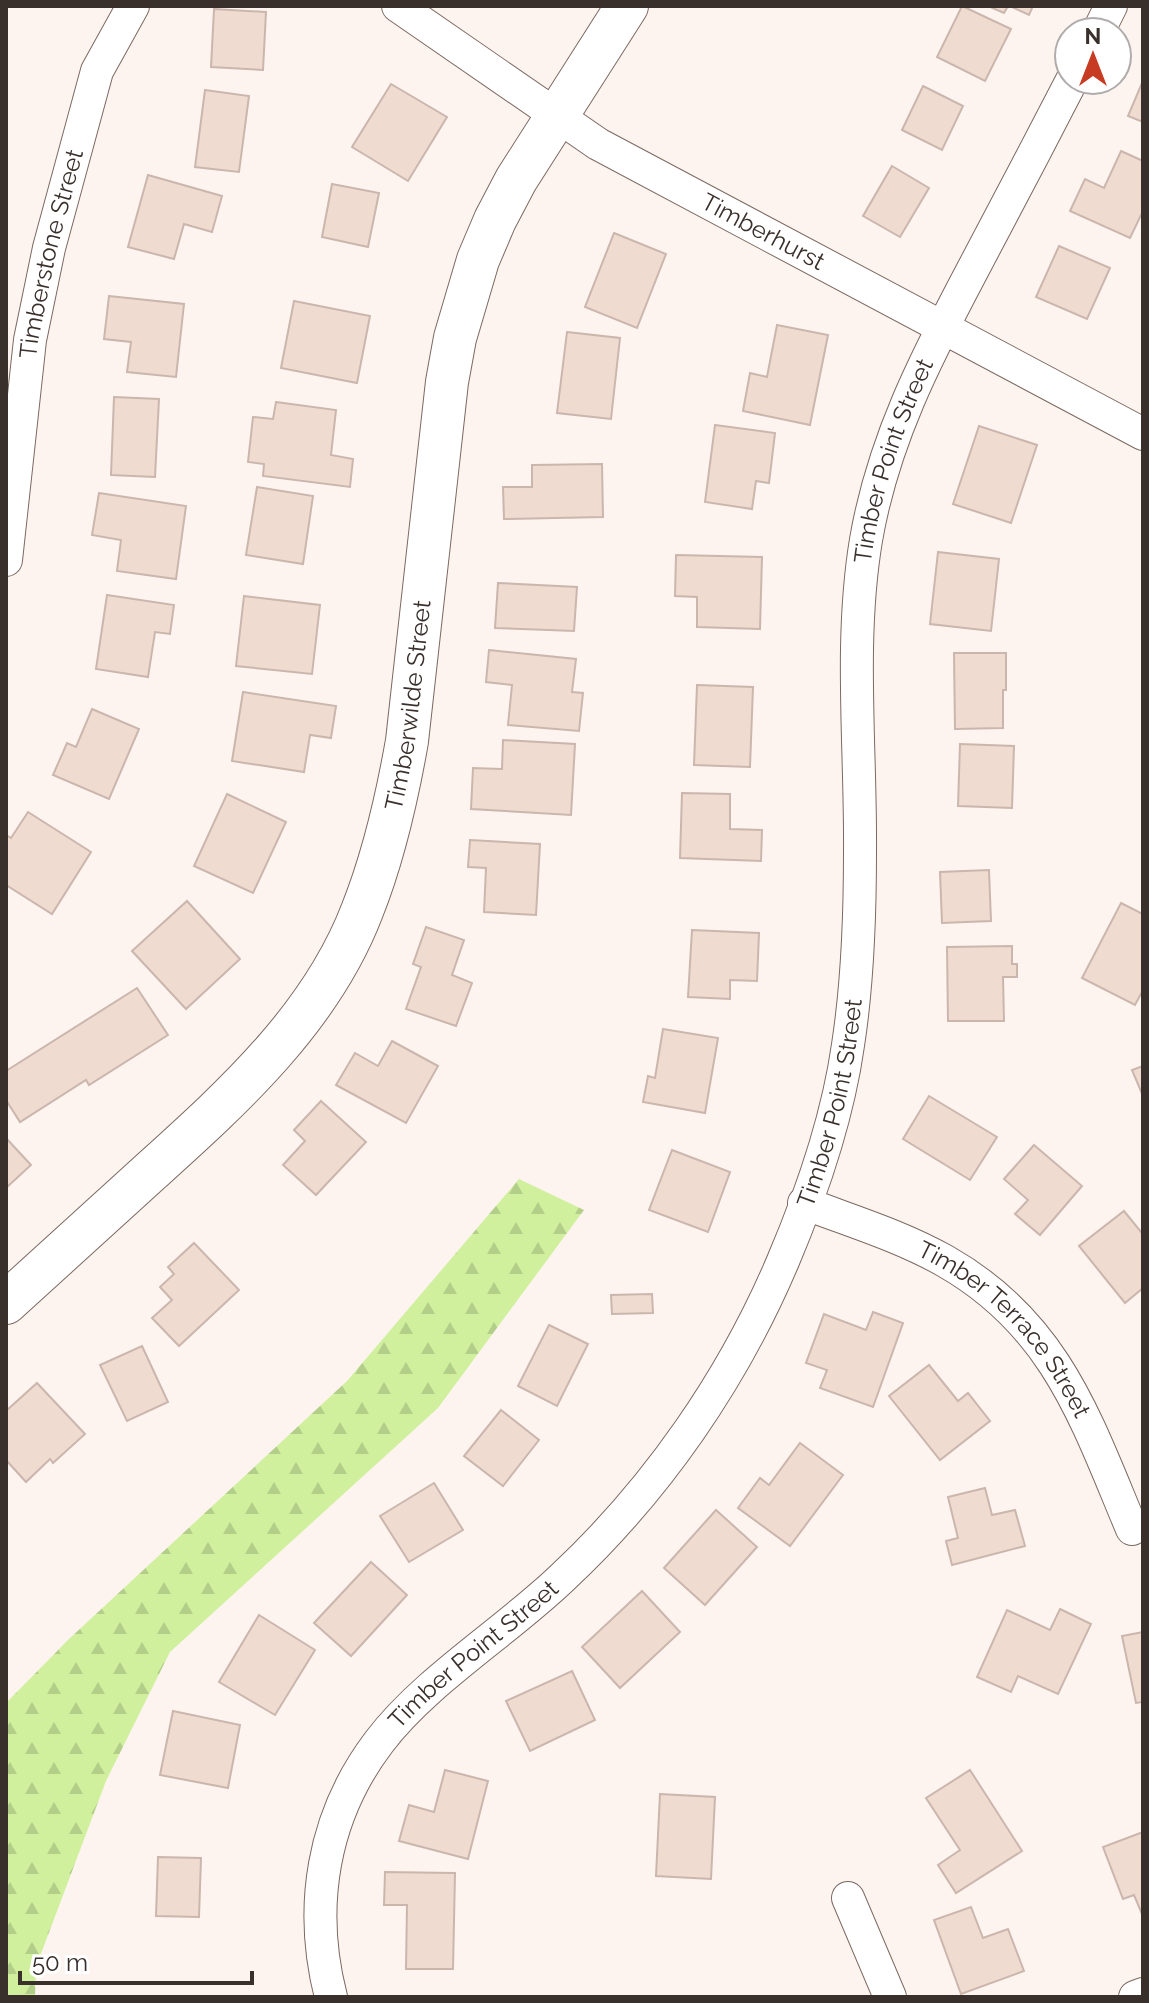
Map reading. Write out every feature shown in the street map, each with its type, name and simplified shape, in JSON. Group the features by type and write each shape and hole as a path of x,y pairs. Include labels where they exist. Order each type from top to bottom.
{"street":[{"name":"Timberstone Street","path":"6,560 30,340 49,248 97,71 133,6"},
{"name":"Timberhurst","path":"398,6 598,144 1143,434"},
{"name":"Timberwilde Street","path":"6,1303 228,1102 264,1064 313,999 338,960 362,912 396,799 407,741 447,382 455,338 478,260 495,220 516,180 627,6"},
{"name":"Timber Point Street","path":"331,1997 320,1936 322,1876 336,1819 348,1791 379,1741 421,1698 563,1577 634,1503 697,1421 741,1348 783,1261 826,1139 848,1050 856,971 860,855 858,637 865,544 878,482 897,422 942,328 1064,96"},
{"name":"Timber Terrace Street","path":"804,1203 927,1252 947,1262 1002,1301 1047,1351 1066,1379 1132,1529"},
{"path":"848,1898 890,1997"},
{"path":"1135,1997 1143,1994"}],"green space":[{"path":"519,1179 584,1210 438,1408 170,1652 106,1781 36,1967 35,1997 6,1997 6,1703 69,1639 347,1381"}],"building":[{"path":"962,6 1011,29 985,81 937,57"},
{"path":"988,6 1008,6 1004,13"},
{"path":"1010,6 1033,6 1029,15"},
{"path":"214,9 266,12 263,70 211,67"},
{"path":"391,84 447,117 408,181 352,147"},
{"path":"1143,84 1143,122 1128,116"},
{"path":"923,86 963,106 942,150 902,130"},
{"path":"205,90 249,96 239,172 195,167"},
{"path":"1121,151 1143,161 1143,211 1130,238 1070,211 1085,179 1104,188"},
{"path":"892,166 929,188 900,237 863,216"},
{"path":"148,175 222,196 212,232 184,224 174,259 128,247"},
{"path":"332,184 379,193 368,247 322,237"},
{"path":"614,233 666,254 637,328 585,307"},
{"path":"1059,246 1110,268 1087,319 1036,297"},
{"path":"109,296 184,304 176,377 127,372 131,342 104,339"},
{"path":"294,301 370,316 357,383 281,368"},
{"path":"777,325 828,335 810,425 743,411 750,373 767,377"},
{"path":"567,332 620,338 611,419 557,413"},
{"path":"114,397 159,399 155,477 111,475"},
{"path":"276,402 336,410 331,455 353,459 350,487 263,476 264,464 248,462 253,417 273,419"},
{"path":"715,425 775,433 769,483 756,481 752,509 705,502"},
{"path":"979,426 1037,445 1011,523 953,504"},
{"path":"602,464 603,517 504,519 503,487 532,487 532,465"},
{"path":"257,487 313,496 303,564 246,555"},
{"path":"99,493 186,506 176,579 117,571 121,540 92,535"},
{"path":"938,552 999,559 991,631 930,624"},
{"path":"676,555 762,557 760,629 697,627 697,597 675,596"},
{"path":"498,583 577,587 574,631 495,628"},
{"path":"107,595 174,605 170,634 155,632 148,677 96,669"},
{"path":"244,596 320,605 312,674 236,666"},
{"path":"489,650 576,659 572,692 583,693 579,731 508,725 512,685 486,682"},
{"path":"954,653 1006,653 1003,728 955,729"},
{"path":"697,685 753,687 750,767 694,765"},
{"path":"243,692 336,706 331,738 310,735 304,772 232,761"},
{"path":"92,709 139,729 109,799 53,775 67,743 76,747"},
{"path":"503,740 575,744 571,815 471,809 473,768 502,769"},
{"path":"960,744 1014,746 1012,808 958,806"},
{"path":"682,793 730,794 730,829 762,830 761,861 680,858"},
{"path":"227,794 286,822 253,893 194,866"},
{"path":"28,812 91,852 52,914 6,885 6,835 11,838"},
{"path":"470,840 540,844 536,915 484,912 486,868 468,867"},
{"path":"989,870 991,921 942,923 940,872"},
{"path":"187,901 240,959 186,1009 132,951"},
{"path":"1121,903 1143,914 1143,990 1135,1005 1082,978"},
{"path":"426,927 464,940 452,975 472,983 456,1026 406,1009 421,967 413,964"},
{"path":"692,930 759,933 757,981 730,980 730,999 688,997"},
{"path":"1012,946 1012,964 1017,964 1017,977 1003,977 1004,1021 948,1021 947,947"},
{"path":"137,988 168,1035 89,1085 86,1080 20,1122 6,1100 6,1071"},
{"path":"663,1029 718,1038 705,1113 643,1102 648,1076 655,1078"},
{"path":"392,1041 438,1066 406,1123 336,1085 355,1053 378,1066"},
{"path":"1143,1066 1143,1096 1132,1070"},
{"path":"929,1096 997,1137 970,1180 903,1139"},
{"path":"321,1101 366,1142 316,1195 283,1165 305,1141 294,1130"},
{"path":"6,1138 31,1165 6,1188"},
{"path":"1034,1145 1082,1186 1040,1235 1015,1214 1028,1200 1004,1179"},
{"path":"672,1150 730,1172 708,1232 649,1210"},
{"path":"1124,1211 1143,1231 1143,1288 1125,1303 1079,1246"},
{"path":"194,1243 239,1290 179,1346 152,1318 172,1300 160,1287 174,1274 168,1267"},
{"path":"652,1294 653,1313 612,1314 611,1295"},
{"path":"873,1312 903,1323 873,1407 820,1388 827,1370 806,1363 824,1314 866,1330"},
{"path":"549,1325 588,1344 557,1406 518,1386"},
{"path":"142,1346 168,1402 127,1421 100,1365"},
{"path":"929,1365 958,1401 968,1393 990,1421 940,1460 889,1396"},
{"path":"37,1383 85,1434 53,1463 50,1459 26,1482 6,1460 6,1411"},
{"path":"501,1410 539,1440 503,1486 464,1456"},
{"path":"800,1443 843,1475 790,1546 738,1508 760,1478 769,1485"},
{"path":"434,1483 463,1530 409,1562 380,1516"},
{"path":"985,1488 992,1515 1015,1510 1025,1546 952,1565 946,1541 958,1538 948,1497"},
{"path":"716,1510 757,1547 705,1605 664,1568"},
{"path":"371,1562 407,1595 351,1656 314,1623"},
{"path":"642,1591 680,1632 620,1688 582,1647"},
{"path":"1060,1609 1091,1624 1058,1694 1018,1676 1011,1692 977,1677 1007,1610 1050,1630"},
{"path":"259,1615 315,1650 275,1715 219,1682"},
{"path":"1143,1632 1143,1702 1136,1703 1122,1636"},
{"path":"572,1671 595,1720 530,1751 506,1701"},
{"path":"173,1711 240,1725 228,1788 160,1775"},
{"path":"445,1770 488,1781 468,1859 399,1841 409,1805 434,1812"},
{"path":"970,1770 1022,1851 956,1893 938,1865 960,1850 926,1798"},
{"path":"660,1794 715,1797 711,1879 656,1876"},
{"path":"1143,1832 1142,1914 1134,1895 1123,1899 1103,1847"},
{"path":"158,1857 201,1858 199,1917 156,1916"},
{"path":"385,1872 455,1873 453,1969 406,1969 407,1905 384,1905"},
{"path":"971,1907 983,1938 1008,1929 1024,1971 961,1994 934,1920"}]}
